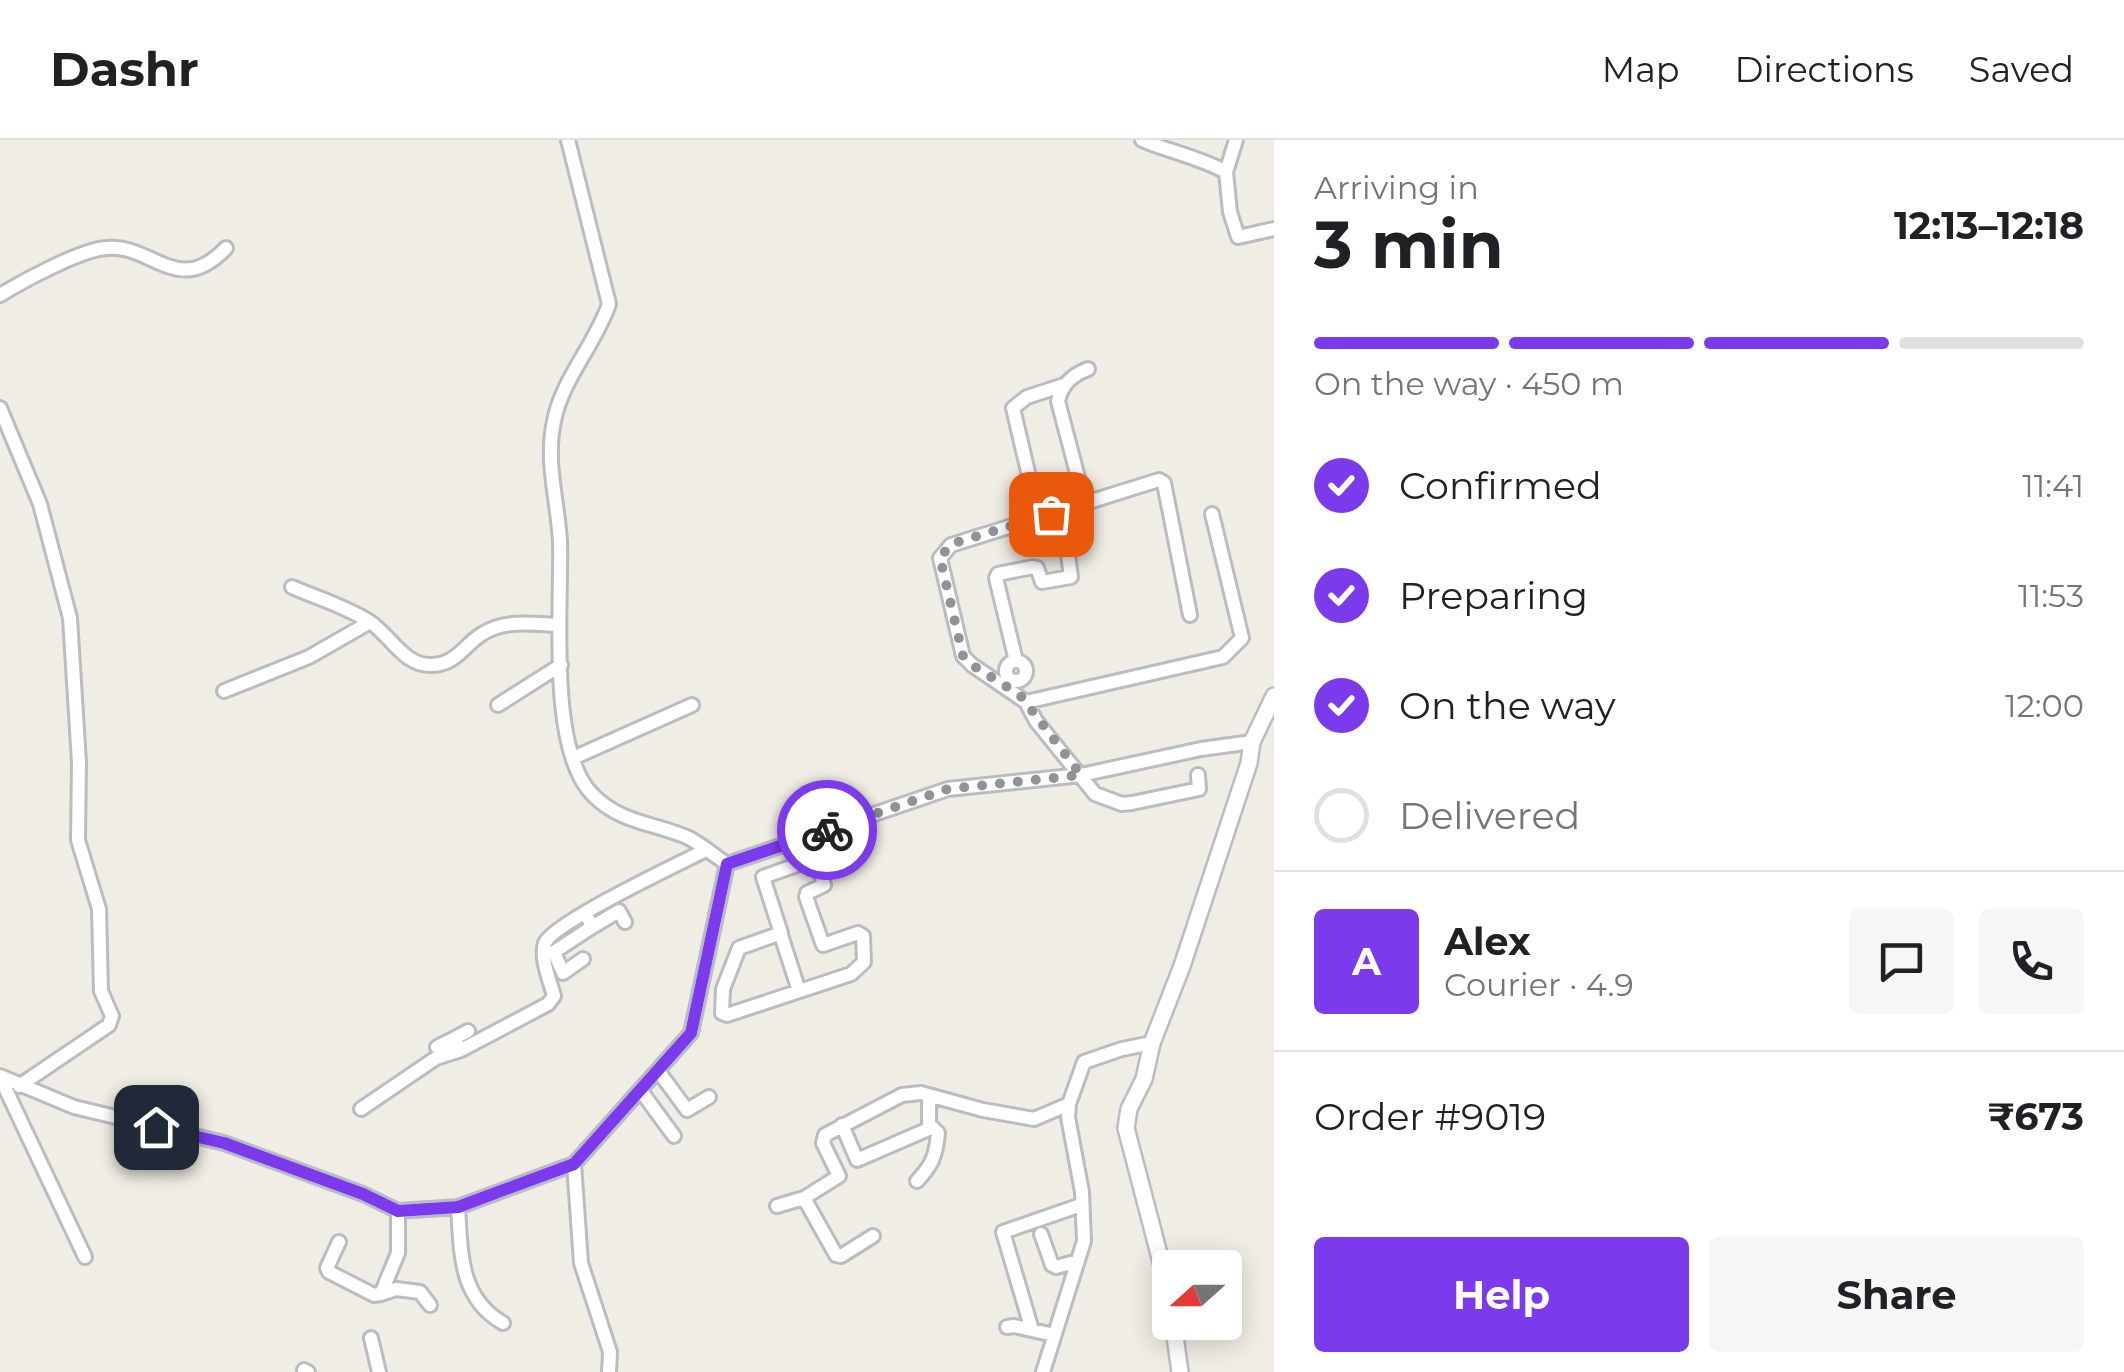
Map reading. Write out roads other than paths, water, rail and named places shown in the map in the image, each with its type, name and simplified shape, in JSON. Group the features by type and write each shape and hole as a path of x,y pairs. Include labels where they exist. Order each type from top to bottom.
{"street":[{"path":"568,140 609,304 560,399 551,434 549,467 560,541 558,625 564,706 576,772 590,794 615,814 690,839 727,864"},
{"path":"1142,140 1180,146 1226,172"},
{"path":"1236,140 1226,172 1230,212 1238,237 1274,229"},
{"path":"0,295 98,249 124,247 166,268 183,269 200,266 226,248"},
{"path":"1028,472 1013,408 1027,397 1064,385 1088,369"},
{"path":"1064,385 1058,401 1084,504"},
{"path":"0,408 40,504 70,618 79,762 78,840 100,909 101,991 112,1016 109,1025 19,1086"},
{"path":"1190,614 1164,483 1159,480 951,544 940,558 963,656 1021,693 1222,657 1239,643 1242,638 1212,514"},
{"path":"1065,532 1071,577 1042,582 1037,568 1032,567 998,574 996,578 1016,660 1011,662 1008,676 1036,720 1095,794 1122,804 1199,788 1198,776"},
{"path":"292,587 370,622 410,658 433,665 452,661 481,634 500,626 558,625"},
{"path":"224,690 309,656 370,622"},
{"path":"498,705 561,665"},
{"path":"1158,1250 1126,1128 1129,1109 1144,1079 1152,1043 1182,966 1250,763 1252,742 1274,696"},
{"path":"573,758 692,706"},
{"path":"727,864 948,789 1081,775 1252,742"},
{"path":"780,932 739,948 724,990 722,1012 727,1015 851,974 864,962 863,936 858,933 823,944 806,897 824,886 809,836"},
{"path":"572,921 554,952 561,972 582,947 589,920 706,850"},
{"path":"756,854 799,991"},
{"path":"763,877 816,858"},
{"path":"0,1076 74,1107 224,1143 363,1194 398,1211 458,1207 574,1164 644,1096 691,1033 710,915 727,864"},
{"path":"572,921 619,911 626,922"},
{"path":"572,921 582,947"},
{"path":"361,1109 456,1045 548,1004 554,996 544,949 547,938 562,937 582,947"},
{"path":"437,1047 456,1045 468,1031"},
{"path":"1044,1371 1084,1240 1068,1104 1084,1062 1152,1043"},
{"path":"659,1072 690,1111 709,1097"},
{"path":"0,1076 85,1258"},
{"path":"644,1096 668,1084"},
{"path":"777,1206 804,1198 838,1176 823,1138 902,1095 929,1096 1034,1119 1068,1104"},
{"path":"644,1096 674,1136"},
{"path":"917,1182 934,1164 938,1133 931,1128 928,1116 929,1096"},
{"path":"842,1125 857,1160 931,1128"},
{"path":"574,1164 581,1263 610,1352 609,1372"},
{"path":"804,1198 836,1255 841,1256 873,1236"},
{"path":"1032,1330 1003,1232 1082,1204"},
{"path":"458,1207 462,1271 468,1287 481,1306 503,1323"},
{"path":"381,1294 398,1253 398,1211"},
{"path":"1041,1234 1052,1266 1078,1261"},
{"path":"339,1242 328,1268 330,1272 374,1294 396,1289 420,1292 430,1305"},
{"path":"1008,1328 1054,1335"},
{"path":"370,1338 379,1372"},
{"path":"1176,1340 1180,1372"}]}
